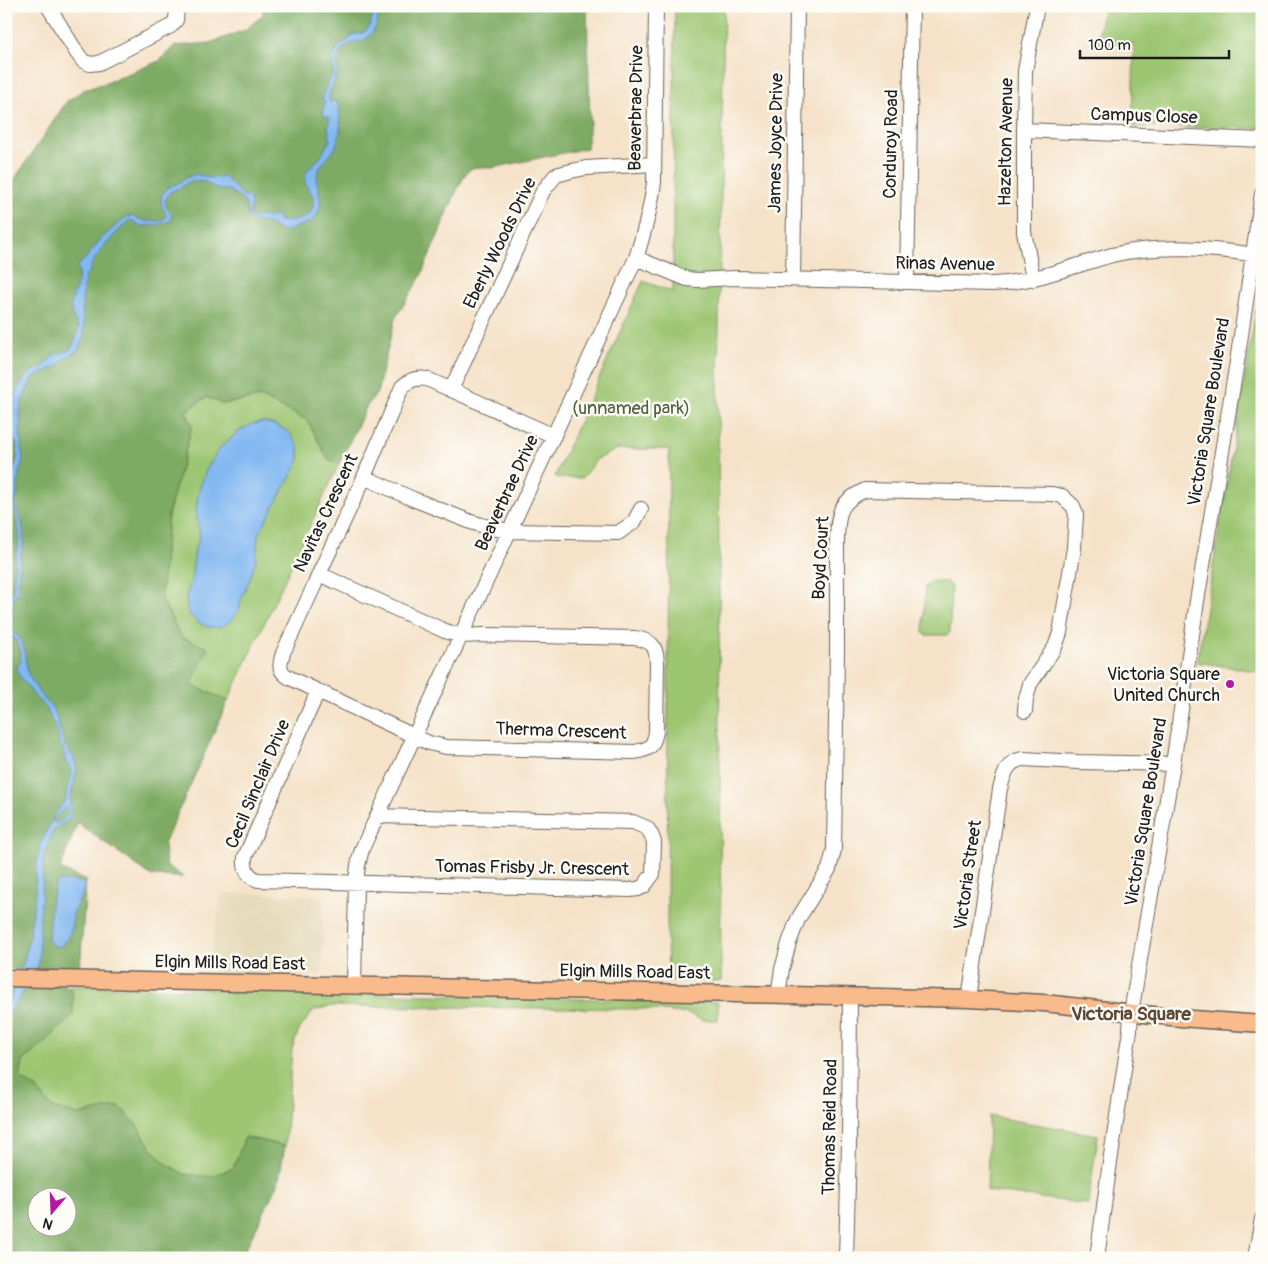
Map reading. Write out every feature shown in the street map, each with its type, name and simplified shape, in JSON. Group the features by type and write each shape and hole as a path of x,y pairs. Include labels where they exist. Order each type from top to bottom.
{"main road":[{"name":"Elgin Mills Road East","path":"6,978 969,999 1030,1002 1180,1018 1262,1024"}],"street":[{"path":"48,6 77,53 83,61 90,64 99,63 171,26 176,20 177,6"},
{"name":"Beaverbrae Drive","path":"354,986 356,883 362,849 636,258 648,221 652,202 654,164 656,6"},
{"name":"James Joyce Drive","path":"793,279 797,6"},
{"name":"Corduroy Road","path":"907,282 912,6"},
{"name":"Hazelton Avenue","path":"1032,279 1024,232 1025,71 1037,6"},
{"name":"Campus Close","path":"1024,130 1262,140"},
{"name":"Eberly Woods Drive","path":"451,390 543,190 549,182 556,175 586,168 654,164"},
{"name":"Victoria Square Boulevard","path":"1097,1258 1131,1013 1174,764 1197,601 1237,362 1257,256 1262,194"},
{"name":"Rinas Avenue","path":"636,258 677,276 697,280 734,278 994,284 1032,279 1114,255 1161,248 1236,252 1257,256"},
{"name":"Navitas Crescent","path":"415,736 318,692 281,672 280,665 283,653 364,477 402,387 408,382 420,378 427,379 554,436"},
{"path":"364,477 471,522 510,531 618,533 634,522 641,509"},
{"name":"Boyd Court","path":"778,995 782,969 798,919 829,869 834,850 837,530 840,512 853,496 865,490 1052,494 1062,496 1073,506 1076,514 1074,548 1060,633 1055,647 1030,684 1025,711"},
{"path":"320,574 461,636"},
{"name":"Therma Crescent","path":"415,736 429,743 446,747 635,752 651,747 656,732 657,662 656,652 652,644 634,638 461,636"},
{"name":"Cecil Sinclair Drive","path":"318,692 245,857 245,864 247,872 251,877 258,880 356,883"},
{"name":"Victoria Street","path":"969,999 1000,789 1005,770 1010,764 1023,759 1174,764"},
{"name":"Tomas Frisby Jr. Crescent","path":"356,883 630,890 644,886 653,874 654,842 651,834 647,828 633,822 377,816"},
{"name":"Thomas Reid Road","path":"846,1258 850,997"},
{"path":"1255,1258 1262,1219"}],"shaded area":[{"path":"222,893 323,896 322,974 207,972"}],"green space":[{"path":"263,6 587,6 590,122 587,148 492,168 472,168 466,173 421,276 395,319 377,393 367,406 339,464 328,459 307,420 260,397 223,404 206,397 186,412 192,426 168,515 161,598 181,637 208,648 191,685 228,701 164,844 166,865 183,877 152,876 78,822 60,869 86,881 80,970 6,969 6,192 67,101 84,90 159,61 174,46 210,43 245,30 263,15"},
{"name":"(unnamed park)","path":"675,6 724,6 718,381 721,981 668,981 669,449 618,449 597,459 582,478 559,478 555,476 643,281 673,292"},
{"path":"1104,6 1240,6 1262,10 1262,126 1256,128 1132,126 1134,44 1097,43"},
{"path":"1262,274 1262,672 1197,662"},
{"path":"206,397 223,404 260,397 307,420 328,459 339,464 228,701 191,685 181,637 161,598 168,515 192,426 186,412"},
{"path":"931,581 947,582 951,587 950,632 947,635 926,635 923,633 925,587"},
{"path":"6,985 70,986 73,995 73,1015 23,1061 20,1078 36,1088 52,1108 78,1115 120,1107 136,1124 149,1145 163,1162 184,1174 211,1177 233,1168 245,1137 285,1146 278,1184 241,1258 6,1258"},
{"path":"70,986 718,1002 718,1020 702,1020 690,1014 645,1009 330,1006 313,1011 299,1030 292,1049 285,1146 246,1137 233,1168 211,1177 184,1174 163,1162 120,1107 78,1115 52,1108 36,1088 20,1078 23,1061 50,1038"},
{"path":"989,1116 1098,1135 1088,1204 987,1191"}],"water":[{"path":"373,6 379,6 377,24 372,33 366,39 345,47 339,54 337,63 338,73 335,76 335,82 329,97 330,102 337,101 340,114 338,141 318,172 317,181 320,206 314,220 290,230 281,231 267,223 252,221 248,216 245,202 229,190 218,190 206,182 192,180 180,188 171,191 165,200 167,209 172,215 170,221 157,225 141,226 129,220 107,243 92,263 89,272 85,276 82,302 84,335 78,350 64,359 58,366 32,378 21,404 21,447 23,459 19,473 16,502 22,522 24,540 20,559 18,590 12,601 11,628 20,638 23,645 28,674 40,694 51,706 64,744 73,756 77,769 70,800 71,810 69,819 54,830 43,857 39,962 33,977 6,1020 6,1009 24,961 29,938 35,893 36,867 41,843 55,814 66,799 66,791 72,774 65,760 63,748 59,743 58,734 46,708 20,677 17,669 21,662 20,649 6,626 6,602 13,591 15,560 20,537 10,484 18,450 16,442 13,443 12,441 11,432 12,405 15,396 23,380 30,373 44,366 54,354 67,351 73,344 79,328 71,309 78,278 78,265 102,238 126,217 132,216 145,221 164,219 166,215 162,207 161,197 168,187 195,174 211,178 224,177 242,195 250,198 250,214 252,217 262,216 268,218 275,215 280,221 292,221 308,215 312,210 313,198 306,185 305,176 320,158 330,141 328,126 330,118 324,116 325,102 322,99 330,78 334,73 332,60 338,47 351,38 351,35 359,34 369,27","holes":["66,807 68,809 63,819 58,823 54,822 54,819"]},
{"path":"264,422 289,432 299,448 299,461 258,535 256,559 242,596 239,610 230,621 221,627 208,627 197,622 191,616 188,611 186,598 191,582 195,549 200,537 196,506 199,490 206,470 219,449 238,432 252,424"},
{"path":"58,881 82,882 84,885 83,892 73,913 71,931 60,947 48,941 51,901"}],"place":[{"name":"Victoria Square United Church","path":"1230,684"}],"district":[{"name":"Victoria Square","path":"1131,1014"}]}
